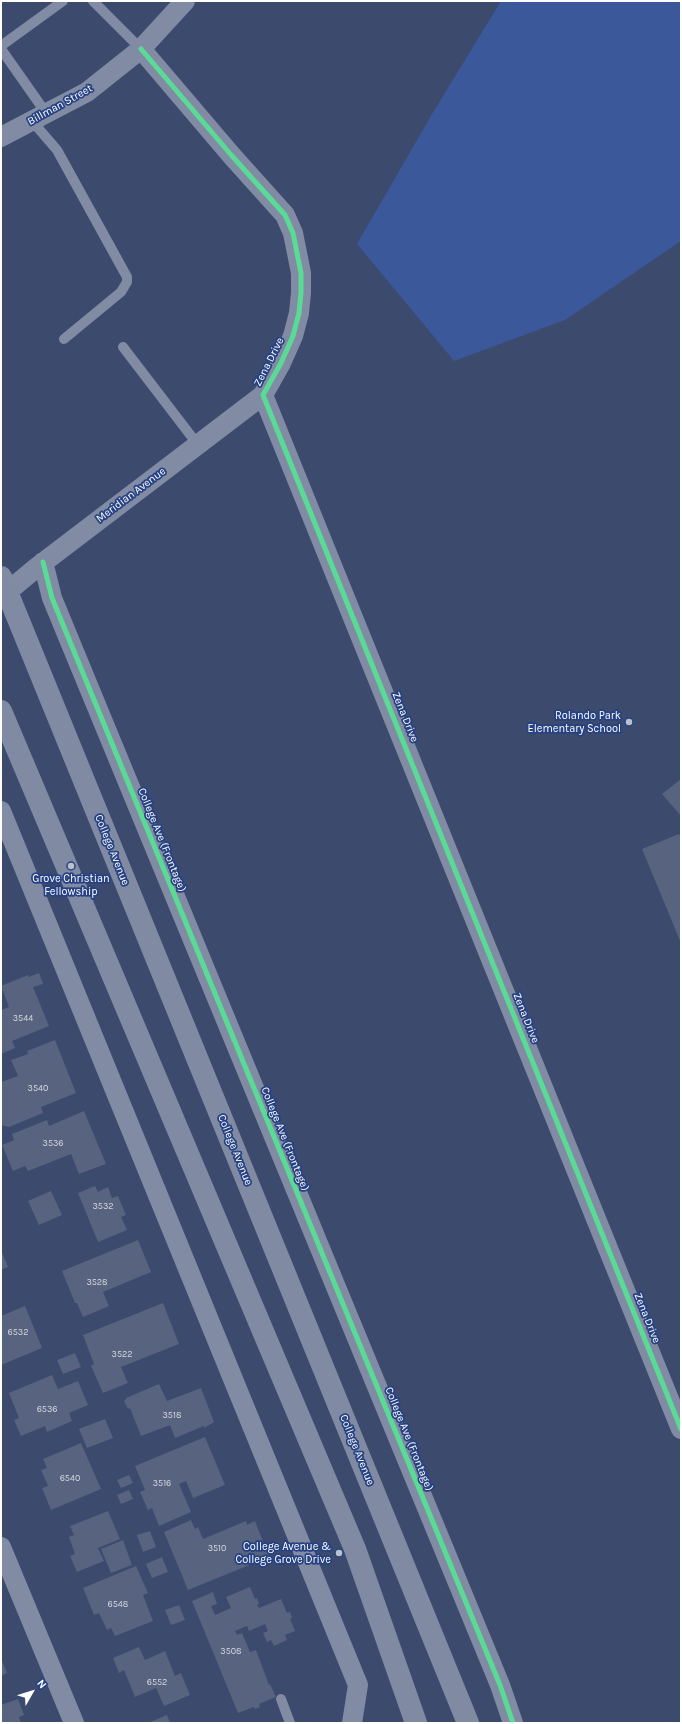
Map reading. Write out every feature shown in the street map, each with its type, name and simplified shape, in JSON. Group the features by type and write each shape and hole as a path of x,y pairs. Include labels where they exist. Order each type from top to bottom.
{"main road":[{"name":"College Avenue","path":"3,588 468,1723"},
{"path":"1,711 355,1549 416,1723"}],"street":[{"name":"Billman Street","path":"1,137 87,92 141,48 185,1"},
{"name":"Zena Drive","path":"141,48 232,156 285,215 293,234 301,273 299,313 293,336 281,363 263,395 681,1429"},
{"name":"Meridian Avenue","path":"3,588 43,562 263,395"},
{"name":"College Ave (Frontage)","path":"43,562 52,598 500,1685 513,1723"},
{"path":"1,811 358,1685 352,1723"},
{"path":"1,1547 74,1723"}],"lane":[{"path":"64,1 1,48 127,277 127,282 121,292 64,339"},
{"path":"94,1 141,48"},
{"path":"124,347 198,444"},
{"path":"281,1699 290,1723"}],"shaded area":[{"path":"501,1 681,1 681,241 565,320 454,361 357,244 432,114"}],"building":[{"path":"681,779 681,816 662,794"},
{"path":"679,834 681,839 681,943 642,849"},
{"path":"39,973 43,984 33,987 49,1026 12,1041 15,1048 1,1054 1,1010 9,1007 1,986 28,975 29,977"},
{"path":"55,1040 76,1093 41,1107 43,1113 9,1127 1,1125 1,1082 18,1076 11,1060 28,1054 27,1051"},
{"path":"84,1111 106,1164 79,1174 71,1154 28,1171 25,1166 13,1171 2,1145 14,1140 12,1134 47,1120 49,1126"},
{"path":"95,1186 98,1192 108,1187 112,1198 118,1196 126,1215 121,1217 127,1230 98,1242 78,1193"},
{"path":"51,1191 62,1215 39,1225 28,1201"},
{"path":"138,1240 151,1272 103,1292 109,1306 83,1317 77,1303 75,1303 62,1271"},
{"path":"1,1250 8,1267 1,1270"},
{"path":"163,1303 179,1344 121,1367 128,1383 103,1393 91,1366 94,1364 83,1335"},
{"path":"25,1306 42,1348 1,1365 1,1316"},
{"path":"75,1353 81,1367 63,1374 57,1360"},
{"path":"52,1375 58,1389 78,1381 88,1405 69,1413 72,1421 47,1432 45,1426 21,1436 14,1420 19,1418 9,1393"},
{"path":"159,1384 167,1401 201,1388 214,1422 204,1428 204,1426 175,1438 170,1425 141,1436 130,1408 128,1409 124,1401 126,1398"},
{"path":"105,1419 113,1438 87,1448 79,1429"},
{"path":"205,1437 225,1485 193,1498 186,1481 179,1484 191,1512 159,1526 152,1508 148,1510 140,1492 145,1490 135,1466"},
{"path":"81,1443 101,1489 51,1510 42,1488 48,1486 41,1470 47,1468 43,1459"},
{"path":"129,1475 133,1483 121,1488 117,1480"},
{"path":"129,1490 133,1499 121,1504 117,1495"},
{"path":"108,1511 120,1539 98,1548 104,1561 77,1572 70,1556 75,1554 69,1537 74,1535 70,1526"},
{"path":"191,1520 195,1529 198,1527 203,1539 246,1521 247,1525 255,1521 269,1557 188,1590 164,1532"},
{"path":"150,1531 156,1547 143,1552 137,1535"},
{"path":"123,1540 132,1565 111,1573 101,1549"},
{"path":"162,1557 168,1572 152,1578 146,1564"},
{"path":"136,1566 148,1593 143,1595 153,1621 115,1636 111,1628 107,1630 99,1613 94,1615 83,1588"},
{"path":"250,1587 255,1599 257,1598 259,1604 257,1605 259,1608 281,1599 287,1613 290,1612 292,1618 290,1619 295,1631 285,1635 287,1640 274,1646 271,1640 267,1642 263,1633 268,1631 265,1624 249,1631 247,1626 235,1631 237,1635 242,1633 250,1652 256,1650 269,1685 270,1684 276,1697 259,1704 260,1707 255,1709 254,1707 238,1713 192,1601 213,1592 217,1604 211,1606 215,1615 231,1608 226,1597"},
{"path":"179,1605 185,1620 171,1625 165,1610"},
{"path":"139,1647 145,1660 165,1651 175,1676 181,1673 190,1695 164,1706 156,1688 135,1697 124,1670 119,1673 113,1658"},
{"path":"1,1658 7,1673 1,1676"},
{"path":"18,1699 24,1715 19,1717 21,1723 1,1723 1,1705"},
{"path":"167,1715 170,1723 148,1723"}],"cycle path":[{"path":"141,49 232,156 285,215 293,233 301,273 299,313 293,336 281,363 263,395 681,1429"},
{"path":"43,562 52,598 500,1685 513,1723"}],"place":[{"name":"Rolando Park Elementary School","path":"629,722"},
{"name":"Grove Christian Fellowship","path":"71,866"},
{"name":"College Avenue & College Grove Drive","path":"339,1553"}]}
